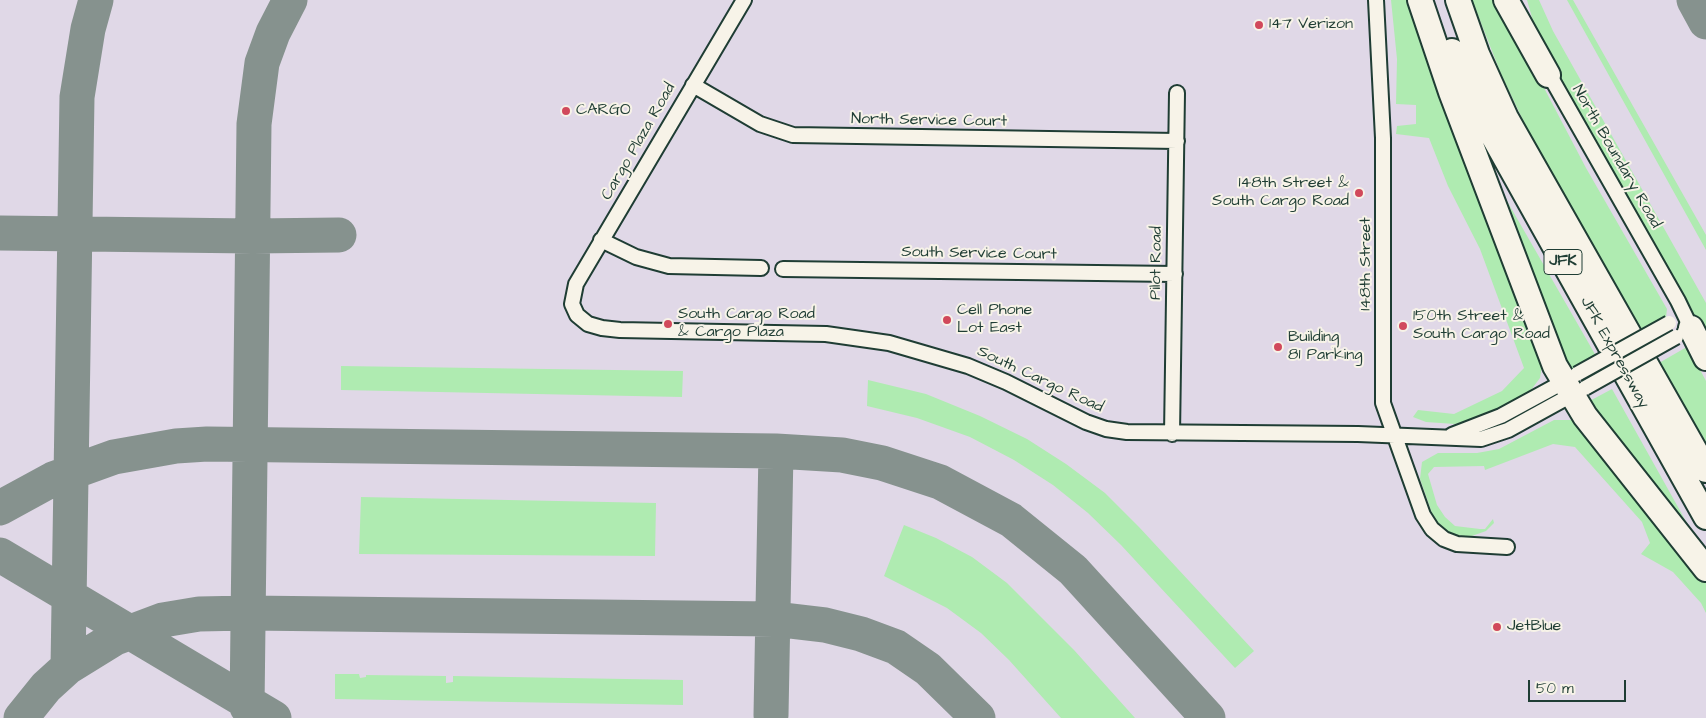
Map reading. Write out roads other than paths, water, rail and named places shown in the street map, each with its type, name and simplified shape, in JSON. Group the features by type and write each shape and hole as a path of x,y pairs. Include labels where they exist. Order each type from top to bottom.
{"highway":[{"path":"1420,0 1451,92 1551,356 1706,568"},
{"name":"JFK Expressway","path":"1433,0 1461,72 1493,136 1706,517"},
{"name":"JFK Expressway","path":"1458,0 1476,54 1506,118 1706,470"},
{"path":"1506,0 1548,75"},
{"path":"1680,325 1706,358"}],"street":[{"name":"Cargo Plaza Road","path":"572,304 573,290 744,0"},
{"name":"148th Street","path":"1376,0 1383,138 1383,402 1423,515 1432,529 1444,539 1457,544 1507,547"},
{"name":"North Boundary Road","path":"1518,0 1548,75 1680,325"},
{"name":"North Service Court","path":"693,85 760,124 793,135 1177,141"},
{"name":"Pilot Road","path":"1172,434 1178,93"},
{"path":"602,240 636,256 669,266 761,268"},
{"name":"South Service Court","path":"783,269 1174,274"},
{"name":"South Cargo Road","path":"572,304 582,320 602,328 807,333 889,343 929,353 986,373 1086,422 1106,429 1172,434 1395,435 1448,436 1476,439 1501,434 1574,385 1680,325"}],"place":[{"name":"147 Verizon","path":"1259,25"},
{"name":"CARGO","path":"566,111"},
{"name":"148th Street & South Cargo Road","path":"1359,193"},
{"name":"Cell Phone Lot East","path":"947,320"},
{"name":"South Cargo Road & Cargo Plaza","path":"668,324"},
{"name":"150th Street & South Cargo Road","path":"1403,326"},
{"name":"Building 81 Parking","path":"1278,347"},
{"name":"JetBlue","path":"1497,627"}]}
